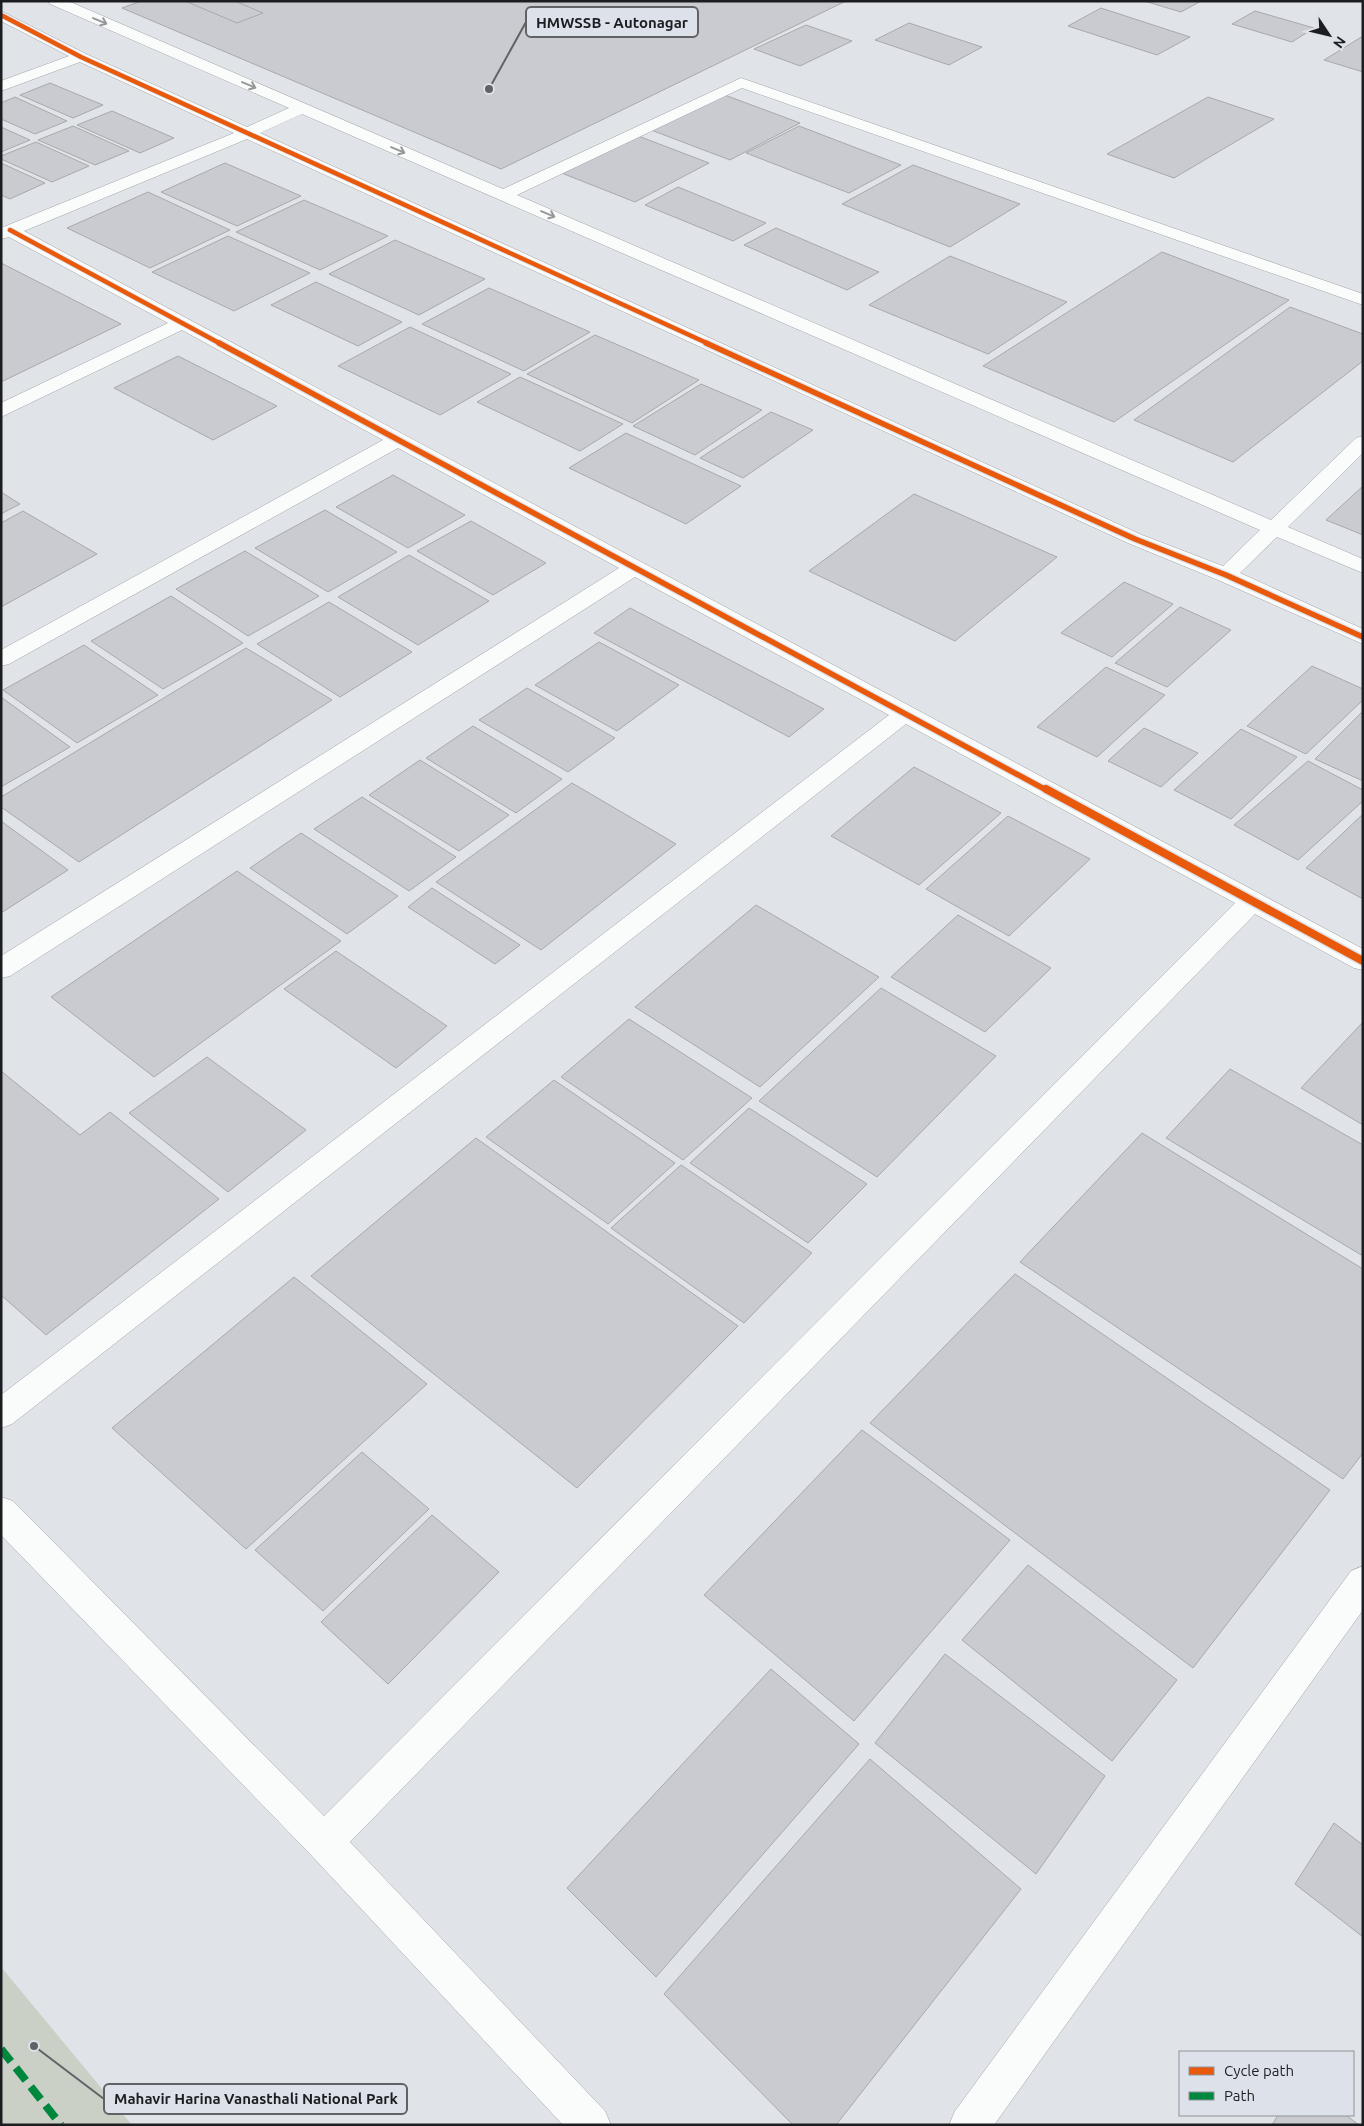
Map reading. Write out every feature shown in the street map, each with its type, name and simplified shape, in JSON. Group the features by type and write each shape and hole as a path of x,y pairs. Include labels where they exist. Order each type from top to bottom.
{"street":[{"path":"20,24 58,8 302,108 1363,567"},
{"path":"1,15 81,57 1136,540 1226,575 1363,637"},
{"path":"1,86 81,57"},
{"path":"503,195 741,83 1363,300"},
{"path":"6,232 247,133 302,108"},
{"path":"6,232 182,323 1363,961"},
{"path":"1,411 182,323"},
{"path":"1,659 397,440"},
{"path":"1226,575 1363,442"},
{"path":"1,969 634,568"},
{"path":"1,1414 905,714"},
{"path":"324,1842 1252,901"},
{"path":"1,1512 324,1842 591,2125"},
{"path":"969,2125 1363,1582"}],"shaded area":[{"path":"1,1967 132,2125 1,2125"}],"building":[{"path":"141,1 846,1 501,169 122,8"},
{"path":"185,1 235,1 263,13 237,23"},
{"path":"1144,1 1201,1 1181,12"},
{"path":"1101,8 1190,37 1157,55 1068,26"},
{"path":"1255,11 1314,28 1292,42 1232,24"},
{"path":"909,23 982,47 949,65 875,40"},
{"path":"806,25 852,41 800,66 754,49"},
{"path":"1363,36 1363,72 1324,60"},
{"path":"50,83 103,105 73,118 20,95"},
{"path":"722,94 800,123 730,160 651,130"},
{"path":"15,97 67,121 35,134 1,119 1,103"},
{"path":"1208,97 1274,119 1174,178 1107,154"},
{"path":"112,111 174,138 140,153 77,125"},
{"path":"73,126 129,151 95,165 38,140"},
{"path":"799,126 901,165 849,193 746,153"},
{"path":"1,127 30,140 1,152"},
{"path":"633,134 709,163 635,202 559,172"},
{"path":"36,142 89,166 52,182 1,159 1,156"},
{"path":"1,163 45,183 10,199 1,195"},
{"path":"225,163 301,196 237,226 161,192"},
{"path":"913,165 1020,204 950,247 842,204"},
{"path":"678,187 766,223 733,241 645,205"},
{"path":"148,192 230,230 150,268 67,228"},
{"path":"304,200 388,236 320,270 236,232"},
{"path":"776,228 879,272 847,290 744,245"},
{"path":"228,236 310,273 234,311 152,272"},
{"path":"395,240 485,279 419,315 329,274"},
{"path":"1162,252 1289,300 1114,422 983,366"},
{"path":"950,256 1067,302 988,354 869,305"},
{"path":"1,263 121,324 1,382"},
{"path":"316,282 402,322 358,346 271,305"},
{"path":"489,288 590,332 524,371 422,324"},
{"path":"1290,307 1363,334 1363,361 1233,462 1134,420"},
{"path":"410,327 511,374 440,415 338,366"},
{"path":"595,335 699,380 632,423 527,374"},
{"path":"178,356 277,406 213,440 114,388"},
{"path":"520,377 623,424 580,451 477,402"},
{"path":"701,384 762,410 695,455 633,426"},
{"path":"771,412 813,430 743,478 700,458"},
{"path":"626,433 741,486 686,524 569,468"},
{"path":"393,475 465,515 408,548 336,507"},
{"path":"1363,486 1363,535 1326,520"},
{"path":"1,492 20,504 1,514"},
{"path":"914,494 1057,557 955,641 809,571"},
{"path":"325,510 397,552 328,592 255,548"},
{"path":"23,511 97,554 1,607 1,523"},
{"path":"471,521 546,563 493,595 417,551"},
{"path":"245,551 319,596 248,636 176,589"},
{"path":"409,555 489,601 418,645 338,597"},
{"path":"1124,582 1173,604 1112,657 1061,633"},
{"path":"171,596 243,643 163,689 91,641"},
{"path":"329,602 412,652 340,697 257,644"},
{"path":"1180,607 1231,630 1167,687 1115,663"},
{"path":"630,608 824,709 789,737 594,633"},
{"path":"599,642 679,685 617,731 535,685"},
{"path":"84,645 158,695 77,743 3,690"},
{"path":"246,648 332,700 79,862 1,807 1,797"},
{"path":"1312,666 1363,689 1363,700 1306,754 1247,726"},
{"path":"1106,667 1165,695 1097,757 1037,727"},
{"path":"527,688 615,738 568,772 479,720"},
{"path":"1,697 70,747 1,787"},
{"path":"1363,711 1363,781 1315,759"},
{"path":"473,726 562,779 516,813 426,758"},
{"path":"1144,728 1198,753 1161,787 1108,761"},
{"path":"1241,729 1297,757 1231,819 1174,790"},
{"path":"420,760 509,815 459,851 369,795"},
{"path":"1308,761 1363,790 1363,801 1298,860 1234,825"},
{"path":"914,767 1001,813 919,885 831,836"},
{"path":"572,783 676,844 541,950 436,882"},
{"path":"362,797 456,857 409,891 314,829"},
{"path":"1363,814 1363,899 1306,868"},
{"path":"1008,816 1090,859 1009,936 926,889"},
{"path":"1,821 68,870 1,913"},
{"path":"301,833 398,896 347,934 250,868"},
{"path":"237,871 341,941 154,1077 51,997"},
{"path":"432,888 520,945 495,964 408,907"},
{"path":"756,905 879,977 760,1087 635,1007"},
{"path":"958,915 1051,968 985,1032 891,977"},
{"path":"336,951 447,1026 396,1068 284,989"},
{"path":"881,988 996,1056 877,1177 759,1101"},
{"path":"629,1019 752,1098 683,1160 561,1077"},
{"path":"1363,1022 1363,1125 1301,1088"},
{"path":"207,1057 306,1130 228,1192 129,1113"},
{"path":"1230,1069 1363,1145 1363,1256 1166,1138"},
{"path":"1,1071 80,1135 110,1112 219,1199 46,1335 1,1295"},
{"path":"554,1080 675,1163 608,1224 486,1137"},
{"path":"749,1108 867,1184 808,1243 690,1163"},
{"path":"1142,1133 1363,1269 1363,1453 1343,1479 1020,1262"},
{"path":"476,1138 738,1326 577,1488 311,1276"},
{"path":"681,1165 812,1253 744,1323 611,1228"},
{"path":"1015,1274 1330,1490 1193,1668 870,1423"},
{"path":"294,1277 427,1384 246,1549 112,1428"},
{"path":"862,1430 1010,1540 854,1721 704,1595"},
{"path":"362,1452 429,1509 323,1611 255,1550"},
{"path":"432,1515 499,1572 388,1684 321,1622"},
{"path":"1028,1565 1177,1680 1112,1761 962,1640"},
{"path":"945,1654 1105,1776 1036,1874 875,1743"},
{"path":"771,1669 859,1744 656,1977 567,1888"},
{"path":"870,1759 1021,1889 836,2125 793,2125 664,1994"},
{"path":"1334,1823 1363,1845 1363,1937 1295,1884"},
{"path":"1277,2116 1347,2116 1359,2125 1272,2125"}],"marked path":[{"path":"1,2049 61,2125"}],"cycle path":[{"path":"1,15 81,57 1135,539 1226,575 1363,637"},
{"path":"10,230 1363,961"}],"place":[{"name":"HMWSSB - Autonagar","path":"489,89"},
{"name":"Mahavir Harina Vanasthali National Park","path":"34,2046"}]}
